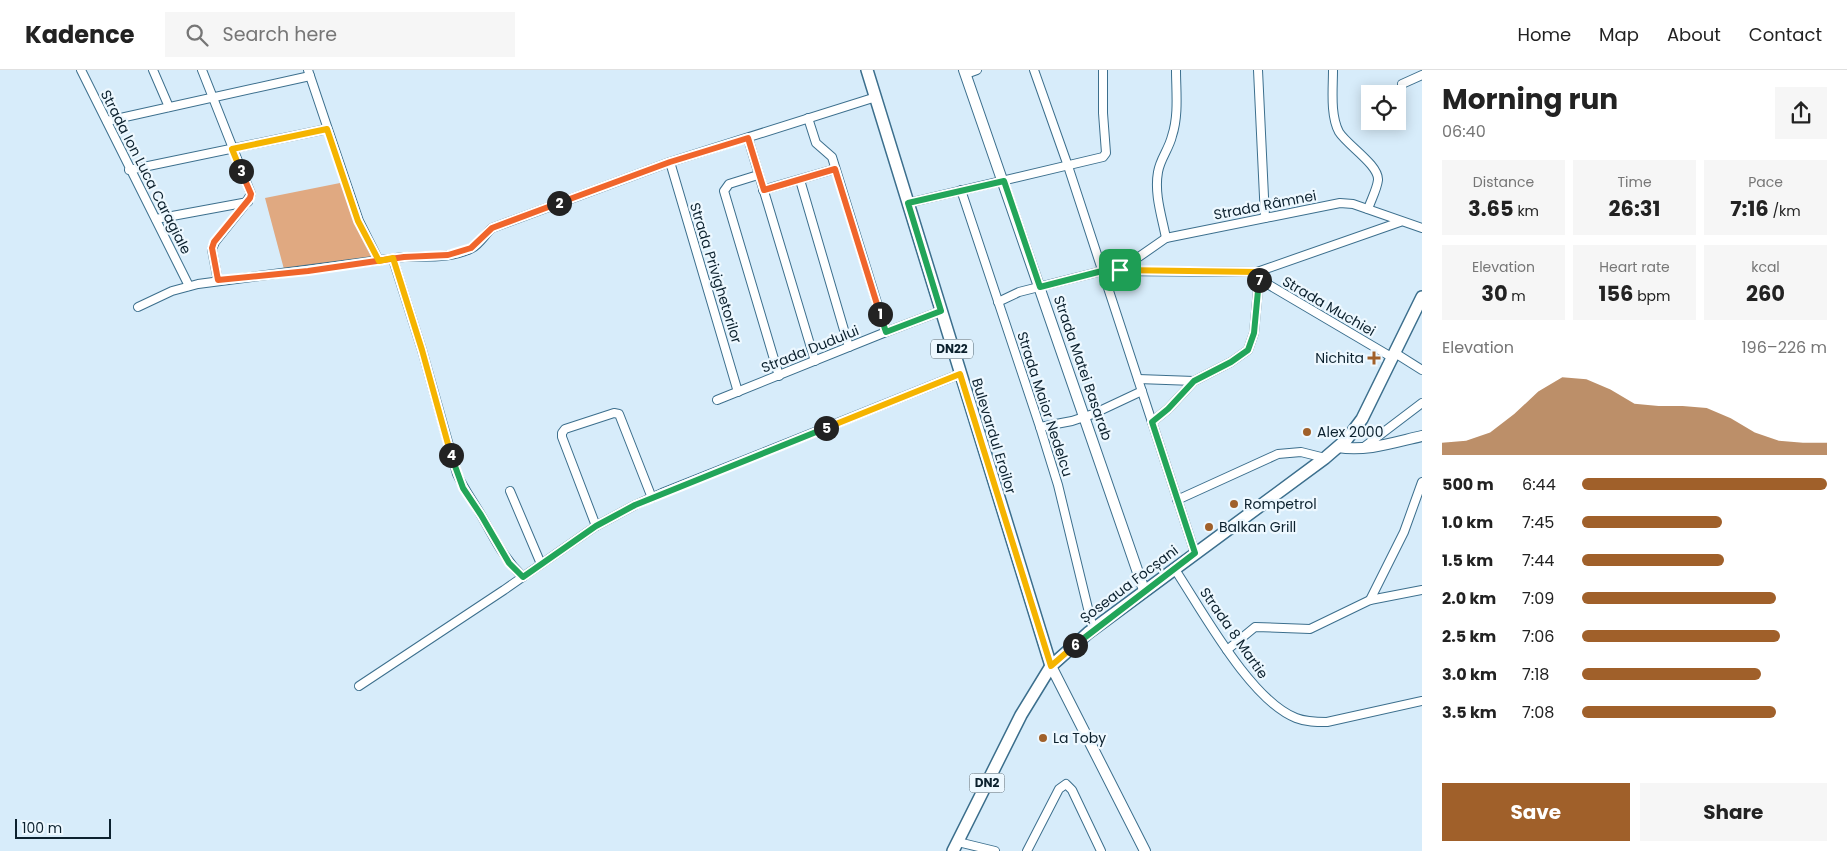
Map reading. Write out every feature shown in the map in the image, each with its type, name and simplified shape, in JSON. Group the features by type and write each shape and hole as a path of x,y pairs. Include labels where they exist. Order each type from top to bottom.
{"main road":[{"name":"Bulevardul Eroilor","path":"867,70 1051,666"},
{"name":"DN2","path":"1343,443 1362,419 1422,297"},
{"name":"Șoseaua Focșani","path":"956,846 1021,715 1051,666 1093,629 1144,590 1343,443"}],"street":[{"name":"Strada Ion Luca Caragiale","path":"81,70 189,286"},
{"path":"153,70 169,107"},
{"path":"202,70 251,194 248,202 214,242 212,248 218,280"},
{"path":"965,72 977,70"},
{"path":"1034,70 1068,166 1195,553"},
{"path":"908,203 1105,156 1103,70"},
{"path":"1166,238 1157,192 1157,180 1161,160 1172,137 1175,122 1176,70"},
{"path":"1258,70 1265,218"},
{"path":"1333,70 1333,95 1337,127 1345,139 1378,174 1377,183 1368,209"},
{"name":"Strada Matei Basarab","path":"965,72 1086,417 1144,590"},
{"path":"107,121 309,73 358,221 379,261"},
{"path":"1402,84 1422,74"},
{"path":"138,307 172,291 218,280 393,258 448,255 471,248 492,228 670,162 876,97"},
{"path":"808,118 816,143 832,158 886,332"},
{"path":"130,170 327,129"},
{"path":"748,138 815,361"},
{"name":"Strada Privighetorilor","path":"670,162 738,392"},
{"path":"764,190 835,169"},
{"path":"758,176 729,184 724,191 779,376"},
{"path":"800,180 849,347"},
{"name":"Strada Maior Nedelcu","path":"961,190 1058,484 1093,629"},
{"path":"156,219 248,202"},
{"name":"Strada Râmnei","path":"1120,270 1166,238 1347,202 1400,222 1422,228"},
{"path":"998,302 1019,292 1102,271 1258,275 1400,222"},
{"path":"393,258 422,350 457,474 463,488 504,556 523,577"},
{"path":"1152,422 1168,409 1194,381 1231,362 1248,350 1254,333 1258,275"},
{"name":"Strada Muchiei","path":"1258,275 1422,370"},
{"name":"Strada Dudului","path":"716,400 941,311"},
{"path":"359,686 430,640 596,526 652,498 960,374"},
{"path":"1138,378 1194,381"},
{"path":"1040,427 1086,417 1142,391"},
{"path":"1363,448 1422,403"},
{"path":"596,526 562,437 565,429 614,413 619,414 652,498"},
{"path":"1343,443 1347,449 1363,448 1422,436"},
{"path":"1177,500 1278,454 1302,452 1325,458"},
{"path":"1370,600 1404,532 1422,482"},
{"path":"510,491 541,564"},
{"name":"Strada 8 Martie","path":"1174,568 1227,650 1257,688 1269,701 1296,718 1311,722 1327,722 1422,701"},
{"path":"1227,650 1255,627 1310,628 1370,600 1422,590"},
{"path":"1051,666 1145,851"},
{"path":"1029,850 1059,789 1066,784 1069,786 1101,851"},
{"path":"956,846 995,851"}],"shaded area":[{"path":"345,182 379,261 285,273 265,198"}],"place":[{"name":"Nichita","path":"1374,358"},
{"name":"Alex 2000","path":"1307,432"},
{"name":"Rompetrol","path":"1234,504"},
{"name":"Balkan Grill","path":"1209,527"},
{"name":"La Toby","path":"1043,738"}],"route":[{"path":"1120,270 1102,271 1040,287 1004,181 908,203 941,311 886,332 835,169 764,190 758,176 748,138 670,162 492,228 478,244 448,255 393,258 368,263 308,271 218,280 212,248 214,242 244,207 251,194 232,149 327,129 358,221 379,261 393,258 422,350 450,452 463,488 474,503 500,550 509,563 523,577 596,526 635,505 960,374 1051,666 1088,633 1195,553 1152,422 1168,409 1194,381 1231,362 1248,350 1254,333 1259,279 1257,272 1120,270"}]}
